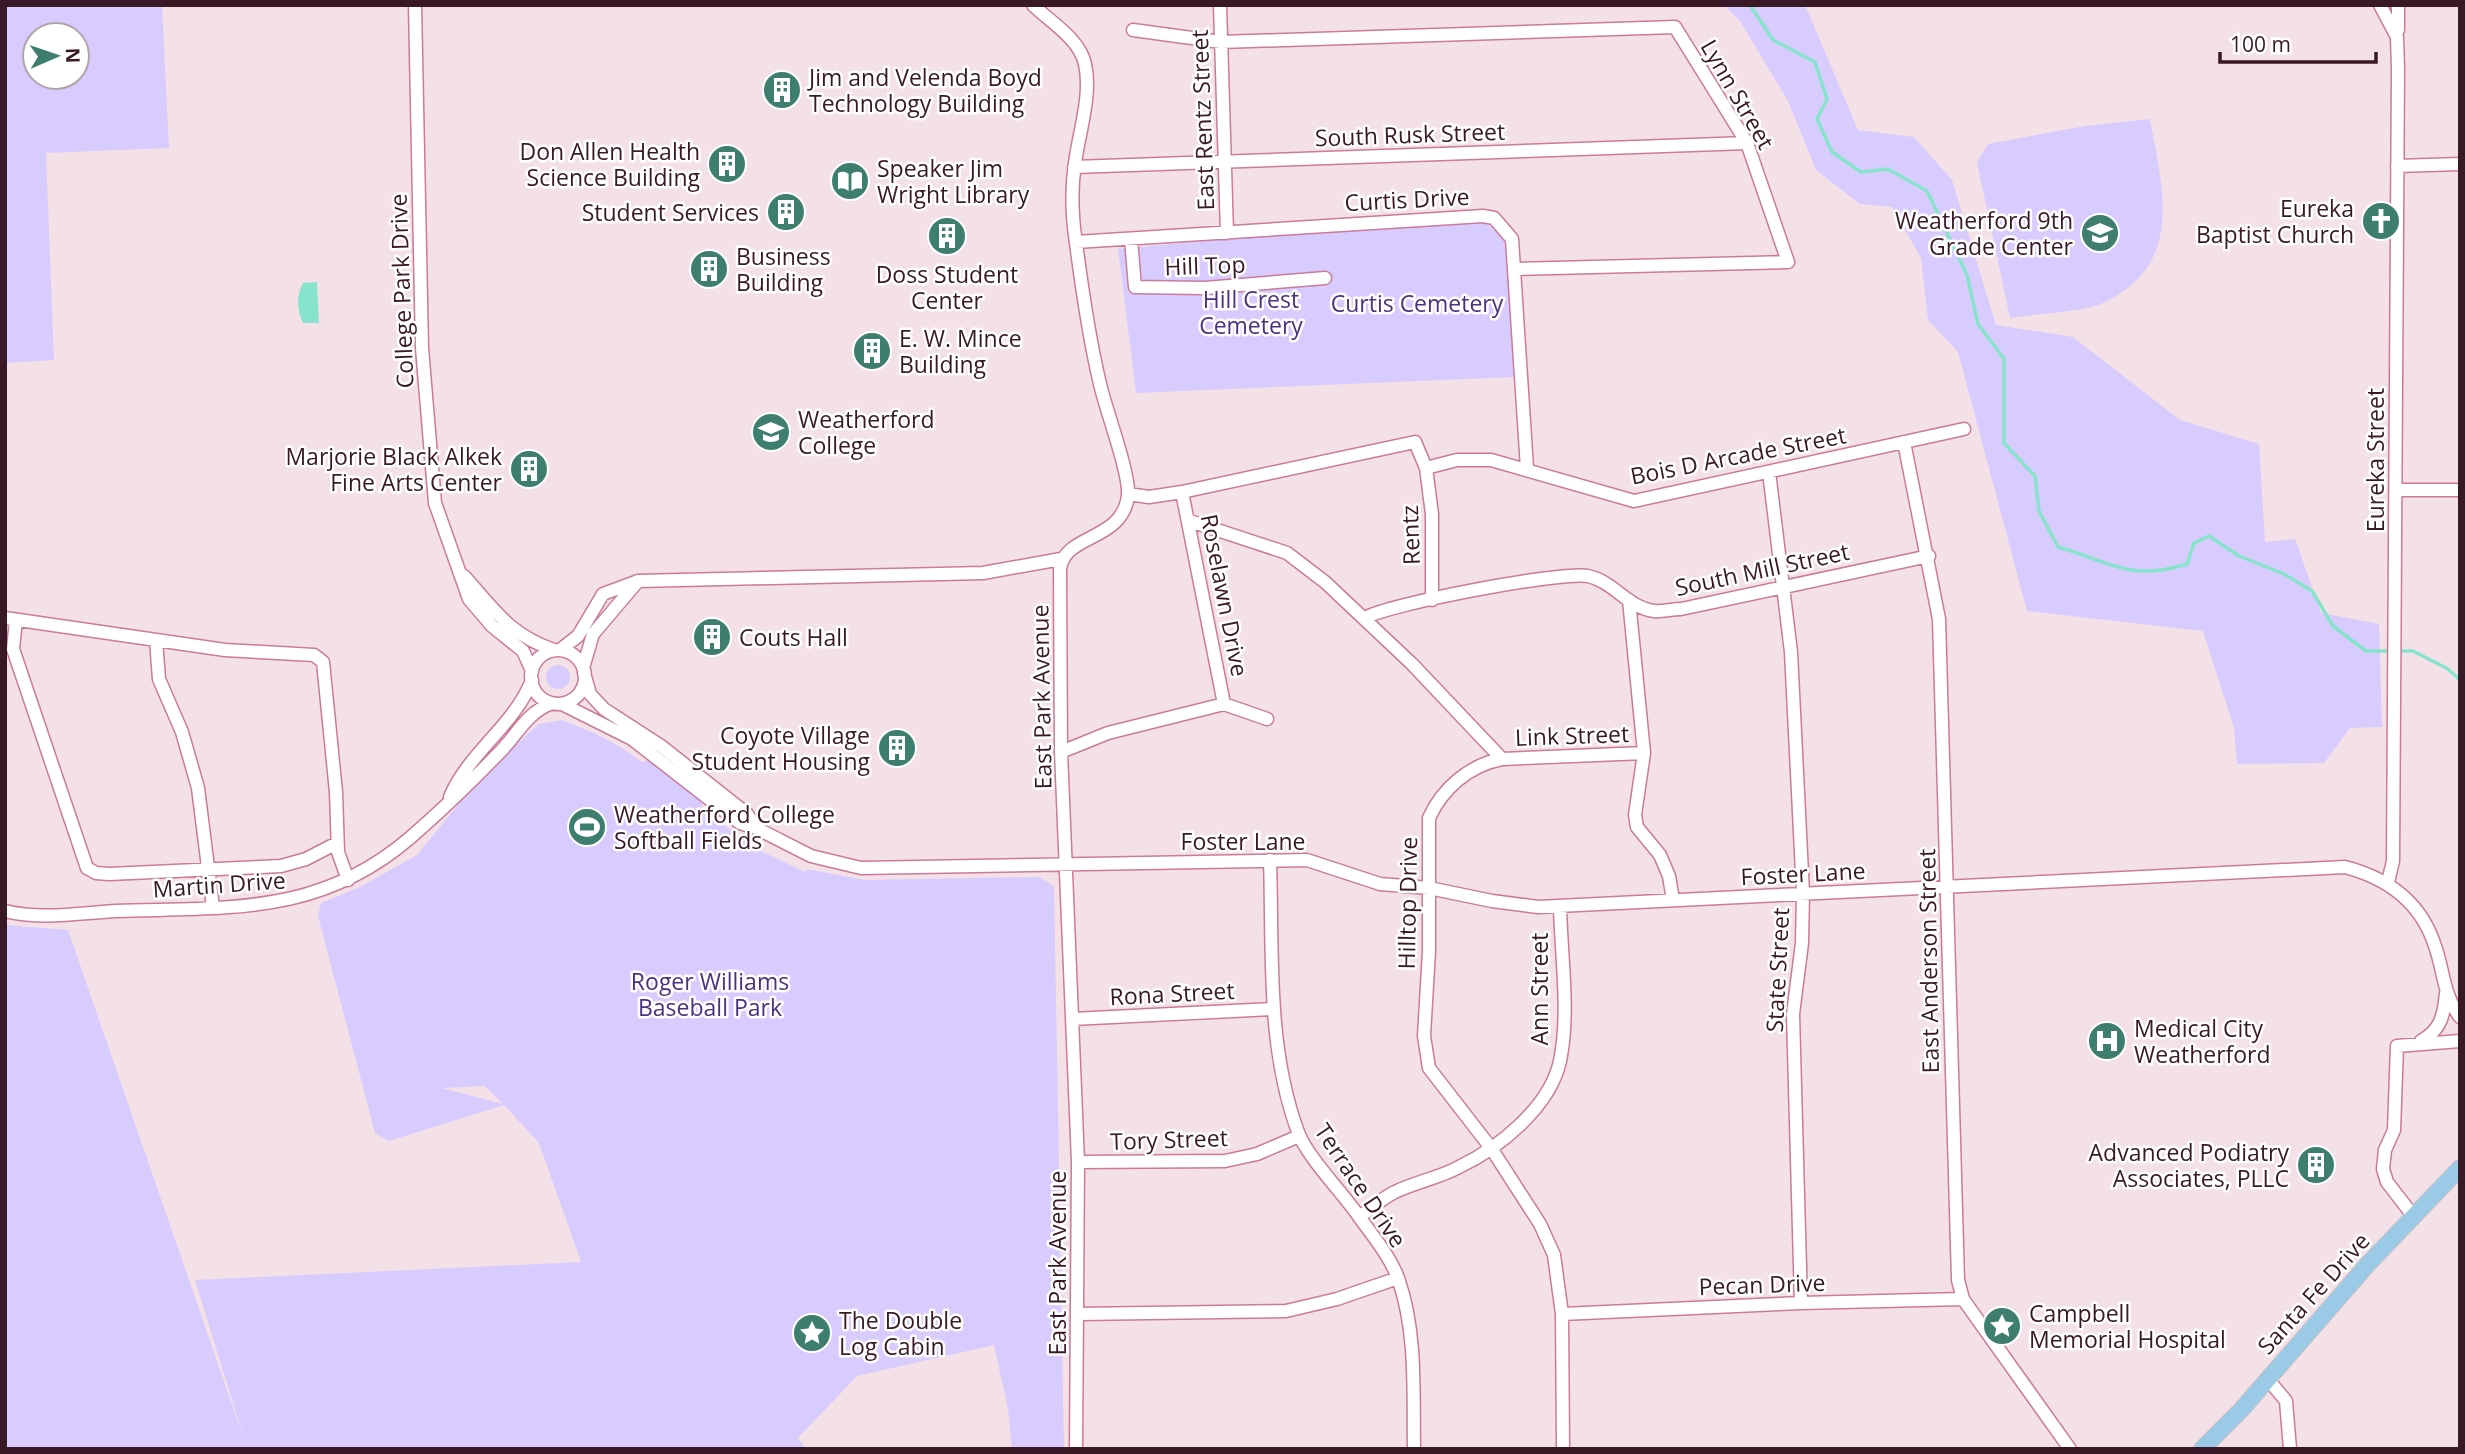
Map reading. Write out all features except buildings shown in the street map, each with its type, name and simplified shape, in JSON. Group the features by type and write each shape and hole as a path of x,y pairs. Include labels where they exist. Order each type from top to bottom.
{"main road":[{"name":"Santa Fe Drive","path":"2202,1449 2368,1264 2460,1168"}],"street":[{"name":"College Park Drive","path":"415,5 421,304 427,422 435,503 469,599 498,631 523,651 532,676"},
{"path":"1033,5 1081,52 1085,66 1087,87 1074,167 1076,242 1100,383 1128,494 1122,516 1115,524 1061,559 983,573 638,581 603,594 578,636 537,660 532,676 540,697 632,738 740,824 756,828 811,856 861,868 1066,865"},
{"name":"East Rentz Street","path":"1220,5 1227,233"},
{"name":"Eureka Street","path":"2380,5 2397,37"},
{"name":"Eureka Street","path":"2388,882 2393,861 2398,5"},
{"name":"Lynn Street","path":"1133,30 1221,42 1675,27 1747,143 1788,262 1515,269"},
{"name":"South Rusk Street","path":"1074,167 1747,143"},
{"path":"2397,166 2460,164"},
{"name":"Curtis Drive","path":"1076,242 1483,216 1494,218 1508,233 1515,269 1527,468"},
{"name":"Hill Top","path":"1131,239 1135,287 1205,288 1325,278"},
{"name":"Bois D Arcade Street","path":"1426,468 1457,460 1492,460 1634,501 1964,429"},
{"path":"1128,494 1149,497 1182,492 1415,442 1426,468"},
{"name":"East Anderson Street","path":"1904,442 1929,556 1939,620 1958,1280 1963,1299 2070,1449"},
{"name":"Rentz","path":"1426,468 1432,514 1432,600"},
{"name":"State Street","path":"1769,472 1791,652 1803,893 1802,943 1793,1014 1801,1303"},
{"path":"2396,490 2460,490"},
{"name":"Roselawn Drive","path":"1061,752 1108,733 1224,704 1190,521 1182,492"},
{"path":"1190,521 1287,553 1365,618 1502,759"},
{"name":"South Mill Street","path":"1365,618 1432,600 1553,576 1587,576 1610,585 1629,600 1652,611 1681,609 1784,584 1929,556"},
{"name":"East Park Avenue","path":"1061,559 1061,752 1078,1162 1076,1449"},
{"name":"College Park Drive","path":"459,570 508,627 534,644 557,650"},
{"path":"557,703 578,696 593,634 638,581"},
{"path":"1629,600 1644,753 1635,815 1637,827 1660,855 1669,876 1673,900"},
{"path":"337,843 306,859 281,866 108,874 96,873 87,868 13,649 10,619 225,650 306,653 323,662 337,843 348,880"},
{"path":"156,640 159,679 182,732 198,788 213,907"},
{"path":"557,650 577,658 584,670 590,694 604,709 661,746 747,814 756,828"},
{"name":"Martin Drive","path":"447,803 457,781 519,708 532,676"},
{"name":"Martin Drive","path":"5,911 45,914 290,901 348,880 387,856 447,803 509,743 531,714 557,703"},
{"path":"1224,704 1267,719"},
{"name":"Link Street","path":"1502,759 1644,753"},
{"name":"Hilltop Drive","path":"1502,759 1475,766 1437,799 1429,818 1424,1036 1429,1068 1491,1148 1540,1224 1554,1255 1562,1314 1563,1449"},
{"name":"Terrace Drive","path":"1270,859 1278,1052 1287,1100 1299,1136 1359,1217 1398,1278 1412,1355 1414,1449"},
{"name":"Foster Lane","path":"1066,865 1307,860 1380,884 1429,888 1515,905 1560,906 2345,867 2388,882 2407,901 2428,929 2435,945 2446,992 2460,1017"},
{"name":"Ann Street","path":"1359,1217 1393,1193 1460,1167 1491,1148 1519,1126 1545,1094 1559,1064 1563,1027 1560,906"},
{"path":"2416,1044 2438,1029 2443,1018 2446,992"},
{"name":"Rona Street","path":"1072,1018 1275,1009"},
{"path":"2414,1217 2387,1182 2383,1169 2385,1150 2393,1130 2396,1046 2460,1041"},
{"name":"Tory Street","path":"1078,1162 1226,1161 1258,1154 1299,1136"},
{"path":"1079,1314 1286,1311 1337,1299 1398,1278"},
{"name":"Pecan Drive","path":"1562,1314 1963,1299"},
{"path":"2267,1378 2286,1401 2290,1449"}],"green space":[{"path":"5,5 162,5 169,148 46,153 54,360 5,363"},
{"path":"1724,5 1805,5 1858,130 1914,137 1952,180 1996,325 2073,337 2180,420 2259,444 2265,542 2295,539 2321,613 2379,624 2382,727 2350,728 2324,763 2237,764 2234,728 2203,631 2027,611 1958,352 1928,320 1921,258 1892,207 1860,204 1816,170 1788,101 1740,21"},
{"path":"2150,119 2160,173 2162,224 2157,248 2146,269 2128,288 2093,307 2010,318 1977,162 1988,144 2085,126"},
{"path":"1475,222 1496,229 1507,248 1514,377 1136,393 1118,249 1321,230"},
{"path":"558,665 567,668 570,677 567,686 558,689 549,686 546,677 549,668"},
{"name":"Roger Williams Baseball Park","path":"562,720 603,738 641,762 648,760 702,802 702,809 757,849 805,872 807,869 865,880 1039,877 1054,886 1064,1449 1012,1449 1008,1409 994,1345 857,1376 798,1438 806,1449 5,1449 5,925 68,930 245,1442 195,1280 581,1262 539,1143 504,1105 389,1141 375,1133 318,916 321,903 360,887 417,855 485,772 539,724","holes":["485,1086 503,1104 442,1088"]}],"shaded area":[{"path":"317,282 319,323 303,323 299,313 299,293 303,283"}],"waterway":[{"path":"1750,5 1773,40 1815,62 1827,99 1817,119 1832,152 1861,172 1888,169 1927,191 1967,275 1978,324 2004,359 2004,443 2035,476 2039,511 2058,547 2121,568 2150,571 2187,564 2194,543 2209,536 2239,556 2284,574 2312,591 2333,626 2366,651 2413,651 2448,669 2460,680"}],"place":[{"name":"Jim and Velenda Boyd Technology Building","path":"782,90"},
{"name":"Don Allen Health Science Building","path":"727,164"},
{"name":"Speaker Jim Wright Library","path":"850,181"},
{"name":"Student Services","path":"786,212"},
{"name":"Eureka Baptist Church","path":"2381,221"},
{"name":"Weatherford 9th Grade Center","path":"2100,233"},
{"name":"Doss Student Center","path":"947,236"},
{"name":"Business Building","path":"709,269"},
{"name":"E. W. Mince Building","path":"872,351"},
{"name":"Weatherford College","path":"771,432"},
{"name":"Marjorie Black Alkek Fine Arts Center","path":"529,469"},
{"name":"Couts Hall","path":"712,637"},
{"name":"Coyote Village Student Housing","path":"897,748"},
{"name":"Weatherford College Softball Fields","path":"587,827"},
{"name":"Medical City Weatherford","path":"2107,1041"},
{"name":"Advanced Podiatry Associates, PLLC","path":"2316,1165"},
{"name":"Campbell Memorial Hospital","path":"2002,1326"},
{"name":"The Double Log Cabin","path":"812,1333"}],"park label":[{"name":"Curtis Cemetery","path":"1417,303"},
{"name":"Hill Crest Cemetery","path":"1251,312"}]}
